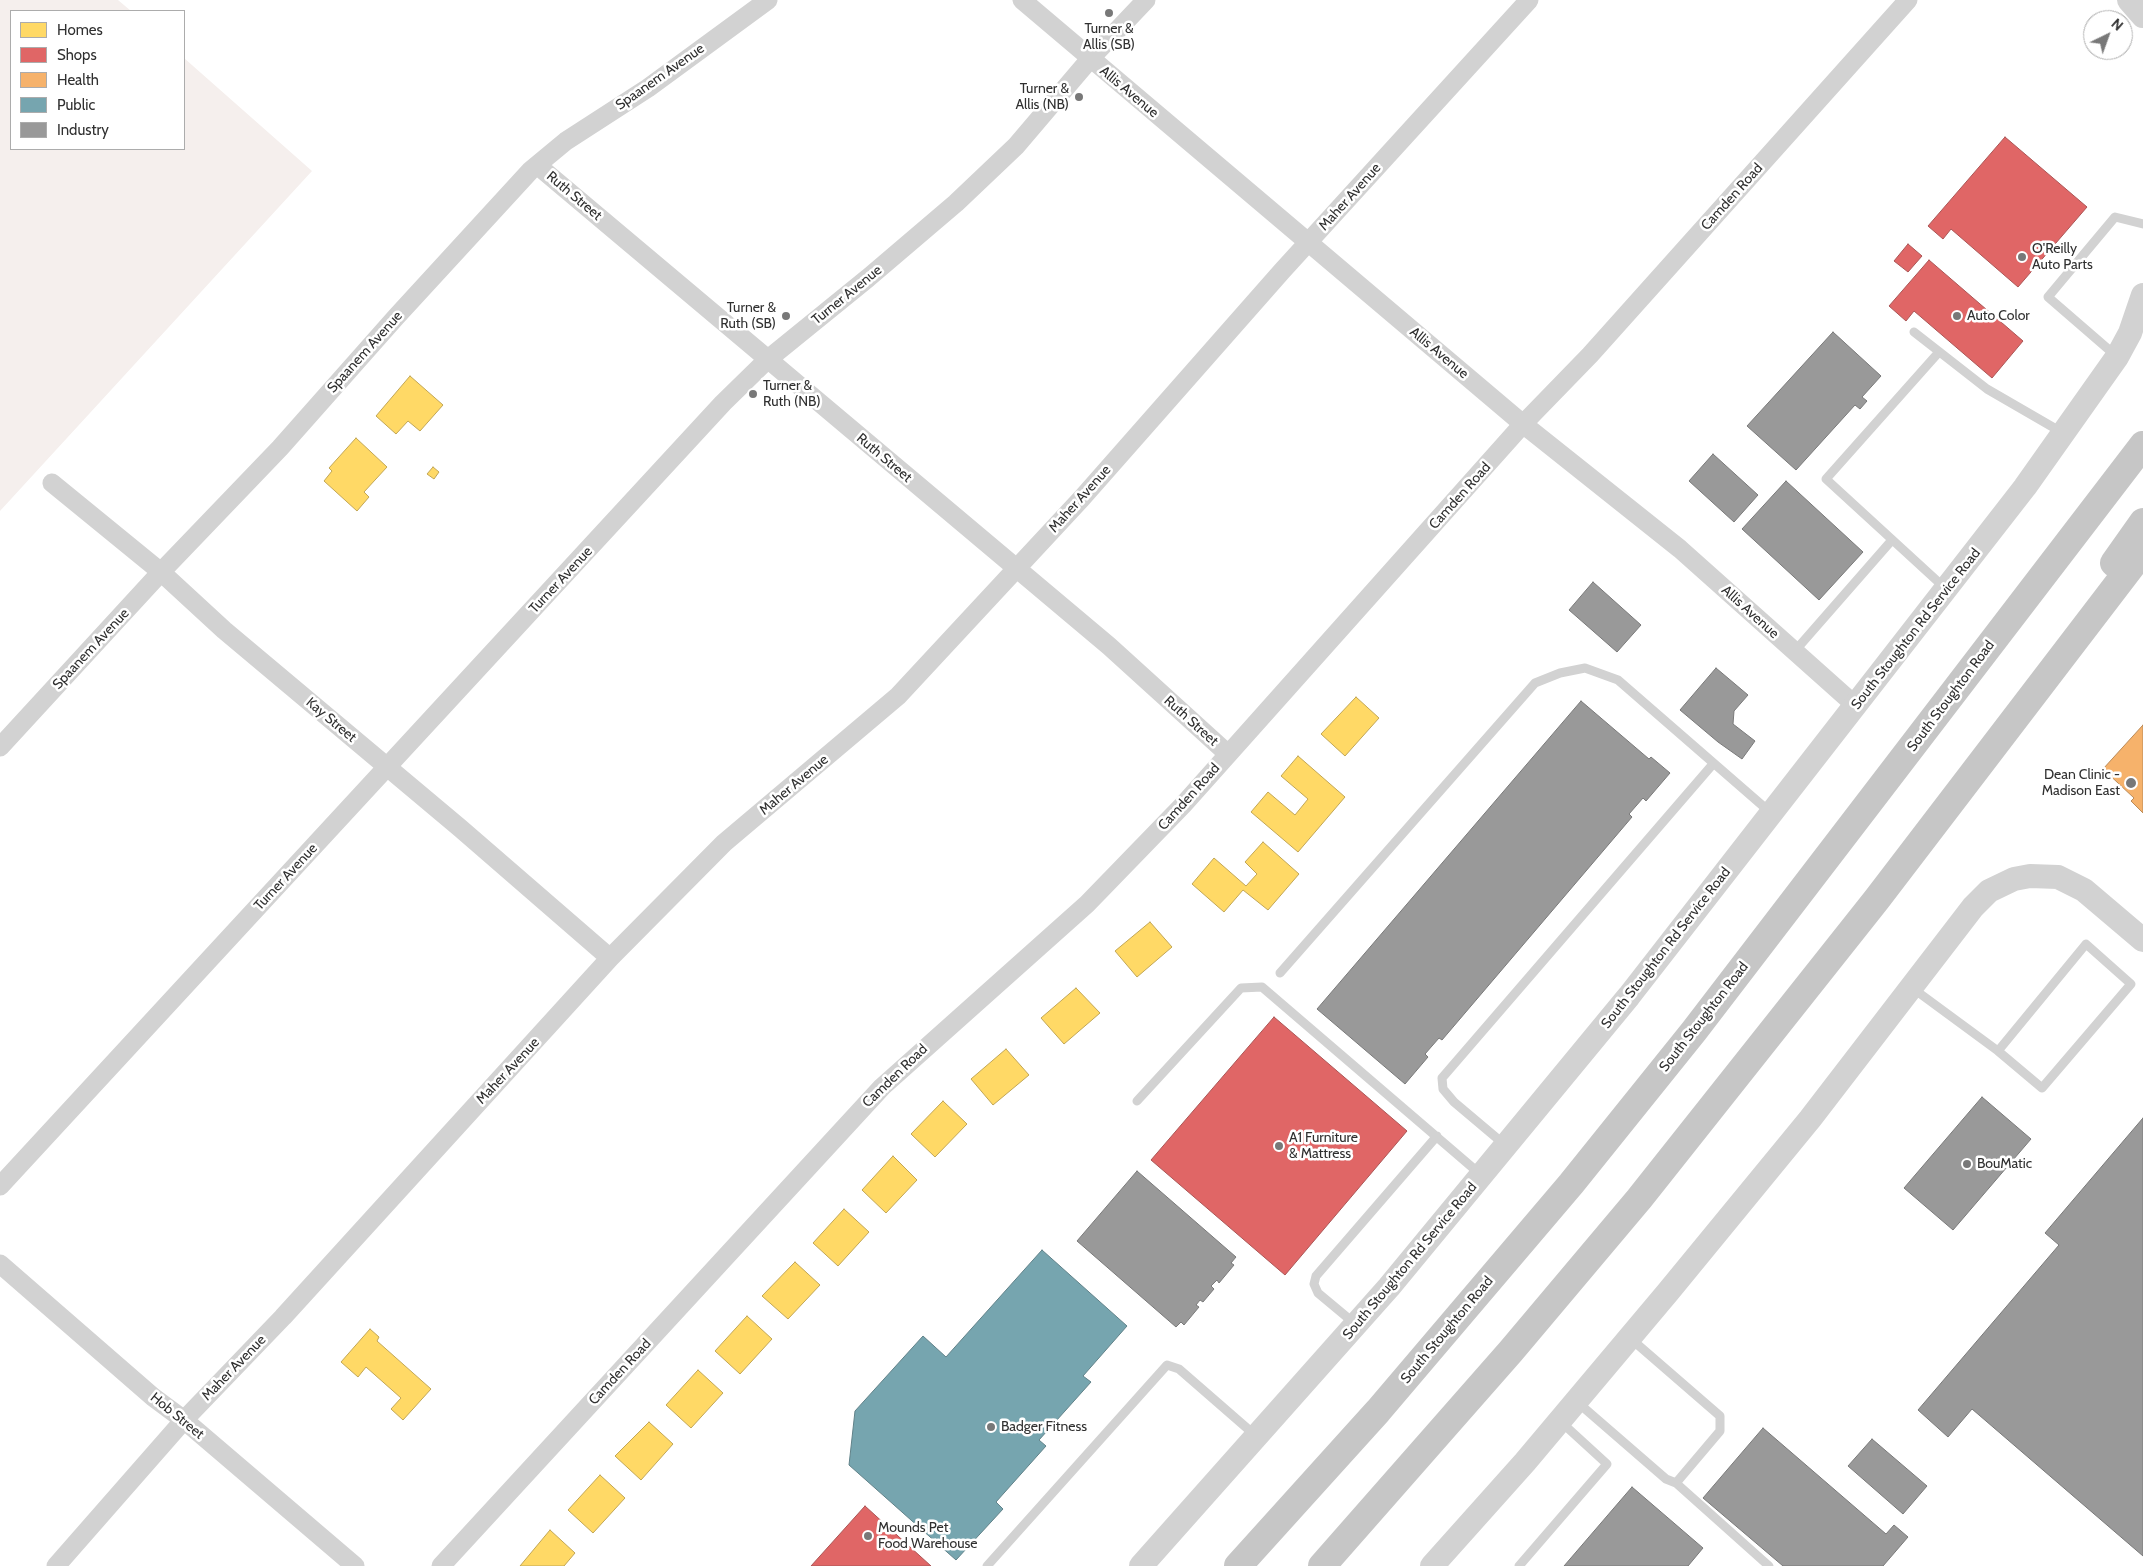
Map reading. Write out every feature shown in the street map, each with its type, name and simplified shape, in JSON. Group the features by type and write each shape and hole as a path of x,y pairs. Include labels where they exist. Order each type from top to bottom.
{"main road":[{"name":"South Stoughton Road","path":"1238,1566 1378,1411 1571,1184 1694,1031 2143,445"},
{"path":"2005,734 2028,676 2091,595 2143,522"},
{"path":"1322,1566 1511,1351 1639,1199 1771,1036 2005,734 2143,551"}],"street":[{"name":"Spaanem Avenue","path":"0,747 161,572 280,448 396,317 537,165 566,141 648,88 768,0"},
{"name":"Allis Avenue","path":"1022,0 1524,424 1680,549 1793,652 1856,706"},
{"name":"Turner Avenue","path":"0,1186 388,768 685,443 767,360 956,203 1016,146 1090,59 1146,0"},
{"name":"Maher Avenue","path":"56,1566 184,1420 283,1317 610,958 724,844 898,696 1017,569 1528,0"},
{"name":"Camden Road","path":"440,1566 869,1100 1087,904 1183,806 1524,424 1590,355 1908,0"},
{"path":"2129,0 2143,16"},
{"name":"Ruth Street","path":"537,165 1109,646 1228,754"},
{"name":"South Stoughton Rd Service Road","path":"1141,1566 1356,1325 1482,1176 1629,996 2025,487 2118,357 2130,333 2143,295"},
{"name":"Kay Street","path":"52,484 161,572 224,630 610,958"},
{"path":"1432,1566 1576,1401 1810,1118 1973,907 1998,886 2014,879 2048,876 2070,882 2084,890 2143,940"},
{"name":"Hob Street","path":"0,1264 153,1397 184,1420 355,1566"}],"lane":[{"path":"2118,357 2048,297 2115,217 2143,224"},
{"path":"1914,332 1986,389 2064,433"},
{"path":"1939,352 1826,479 1946,589"},
{"path":"1793,652 1892,540"},
{"path":"1280,973 1535,683 1560,673 1586,668 1618,680 1772,814"},
{"path":"1506,1146 1454,1102 1443,1089 1442,1078 1713,764"},
{"path":"1911,987 1998,1051 2042,1088 2131,984 2086,944 1998,1051"},
{"path":"1137,1101 1241,988 1262,987 1482,1176"},
{"path":"1356,1325 1318,1293 1314,1284 1316,1276 1436,1136"},
{"path":"1629,1338 1720,1416 1720,1431 1676,1482"},
{"path":"987,1566 1167,1365 1179,1369 1258,1437"},
{"path":"1576,1401 1666,1478 1676,1482 1769,1566"},
{"path":"1519,1566 1607,1464 1559,1421"}],"shaded area":[{"path":"0,0 118,0 130,10 10,10 10,150 185,150 185,59 312,171 0,511"}],"building: Homes":[{"path":"410,376 443,405 420,431 408,421 396,434 376,416"},
{"path":"356,438 387,467 364,492 369,497 357,511 324,481 332,471 329,468"},
{"path":"433,467 439,472 434,479 427,474"},
{"path":"1356,697 1379,718 1345,756 1321,734"},
{"path":"1298,756 1345,797 1298,852 1251,812 1268,792 1295,815 1308,799 1281,776"},
{"path":"1263,842 1299,874 1268,910 1243,890 1224,912 1192,884 1214,858 1246,886 1257,874 1245,862"},
{"path":"1150,922 1172,947 1137,977 1115,951"},
{"path":"1076,988 1100,1013 1064,1044 1041,1018"},
{"path":"1006,1049 1029,1075 993,1105 971,1079"},
{"path":"943,1101 967,1124 935,1157 911,1134"},
{"path":"893,1156 917,1180 886,1213 862,1190"},
{"path":"844,1209 869,1232 838,1266 813,1243"},
{"path":"795,1262 820,1285 788,1319 762,1296"},
{"path":"747,1316 772,1339 740,1374 715,1351"},
{"path":"370,1329 379,1337 377,1341 431,1389 403,1420 391,1409 401,1398 366,1367 358,1377 341,1362"},
{"path":"698,1370 723,1393 691,1428 666,1405"},
{"path":"649,1422 673,1444 641,1480 615,1456"},
{"path":"600,1475 625,1498 593,1533 568,1510"},
{"path":"550,1530 575,1553 564,1566 520,1566"}],"building: Shops":[{"path":"2005,137 2087,207 2018,287 1951,229 1943,239 1928,226"},
{"path":"1908,244 1922,256 1908,272 1894,261"},
{"name":"Auto Color","path":"1929,260 2023,341 1992,378 1914,311 1906,321 1889,306"},
{"name":"A1 Furniture & Mattress","path":"1274,1017 1407,1131 1285,1275 1151,1160"},
{"name":"Mounds Pet Food Warehouse","path":"865,1506 931,1566 811,1566"}],"building: Health":[{"name":"Dean Clinic - Madison East","path":"2143,725 2143,813 2131,801 2134,798 2103,769"}],"building: Public":[{"path":"1042,1250 1127,1326 1083,1376 1091,1382 1039,1440 1046,1446 996,1502 1003,1509 956,1560 849,1465 855,1411 923,1336 946,1357"}],"building: Industry":[{"path":"1833,332 1881,376 1862,397 1867,401 1860,409 1855,405 1796,470 1747,426"},
{"path":"1713,454 1758,495 1734,522 1689,481"},
{"path":"1786,481 1863,552 1819,600 1742,529"},
{"path":"1593,582 1641,625 1617,652 1569,610"},
{"path":"1716,668 1748,695 1734,711 1733,724 1755,741 1742,759 1718,742 1680,710"},
{"path":"1581,701 1649,759 1651,757 1670,773 1646,801 1643,798 1629,814 1632,817 1442,1040 1439,1038 1425,1054 1428,1057 1405,1084 1317,1009"},
{"name":"BouMatic","path":"1982,1097 2031,1139 1953,1230 1904,1188"},
{"path":"2143,1118 2143,1556 1972,1409 1948,1437 1918,1410 2059,1245 2045,1233"},
{"path":"1137,1171 1236,1257 1231,1263 1234,1265 1219,1283 1217,1280 1211,1286 1214,1289 1203,1302 1200,1300 1196,1305 1199,1307 1184,1325 1181,1322 1176,1327 1077,1241"},
{"path":"1763,1428 1886,1534 1894,1525 1908,1537 1883,1566 1783,1566 1703,1498"},
{"path":"1872,1439 1927,1486 1903,1514 1848,1466"},
{"path":"1632,1487 1703,1548 1688,1566 1564,1566"}],"place":[{"name":"Turner & Allis (SB)","path":"1109,13"},
{"name":"Turner & Allis (NB)","path":"1079,97"},
{"name":"O'Reilly Auto Parts","path":"2022,257"},
{"name":"Turner & Ruth (SB)","path":"786,316"},
{"name":"Auto Color","path":"1957,316"},
{"name":"Turner & Ruth (NB)","path":"753,394"},
{"name":"Dean Clinic - Madison East","path":"2131,783"},
{"name":"A1 Furniture & Mattress","path":"1279,1146"},
{"name":"BouMatic","path":"1967,1164"},
{"name":"Badger Fitness","path":"991,1427"},
{"name":"Mounds Pet Food Warehouse","path":"868,1536"}]}
